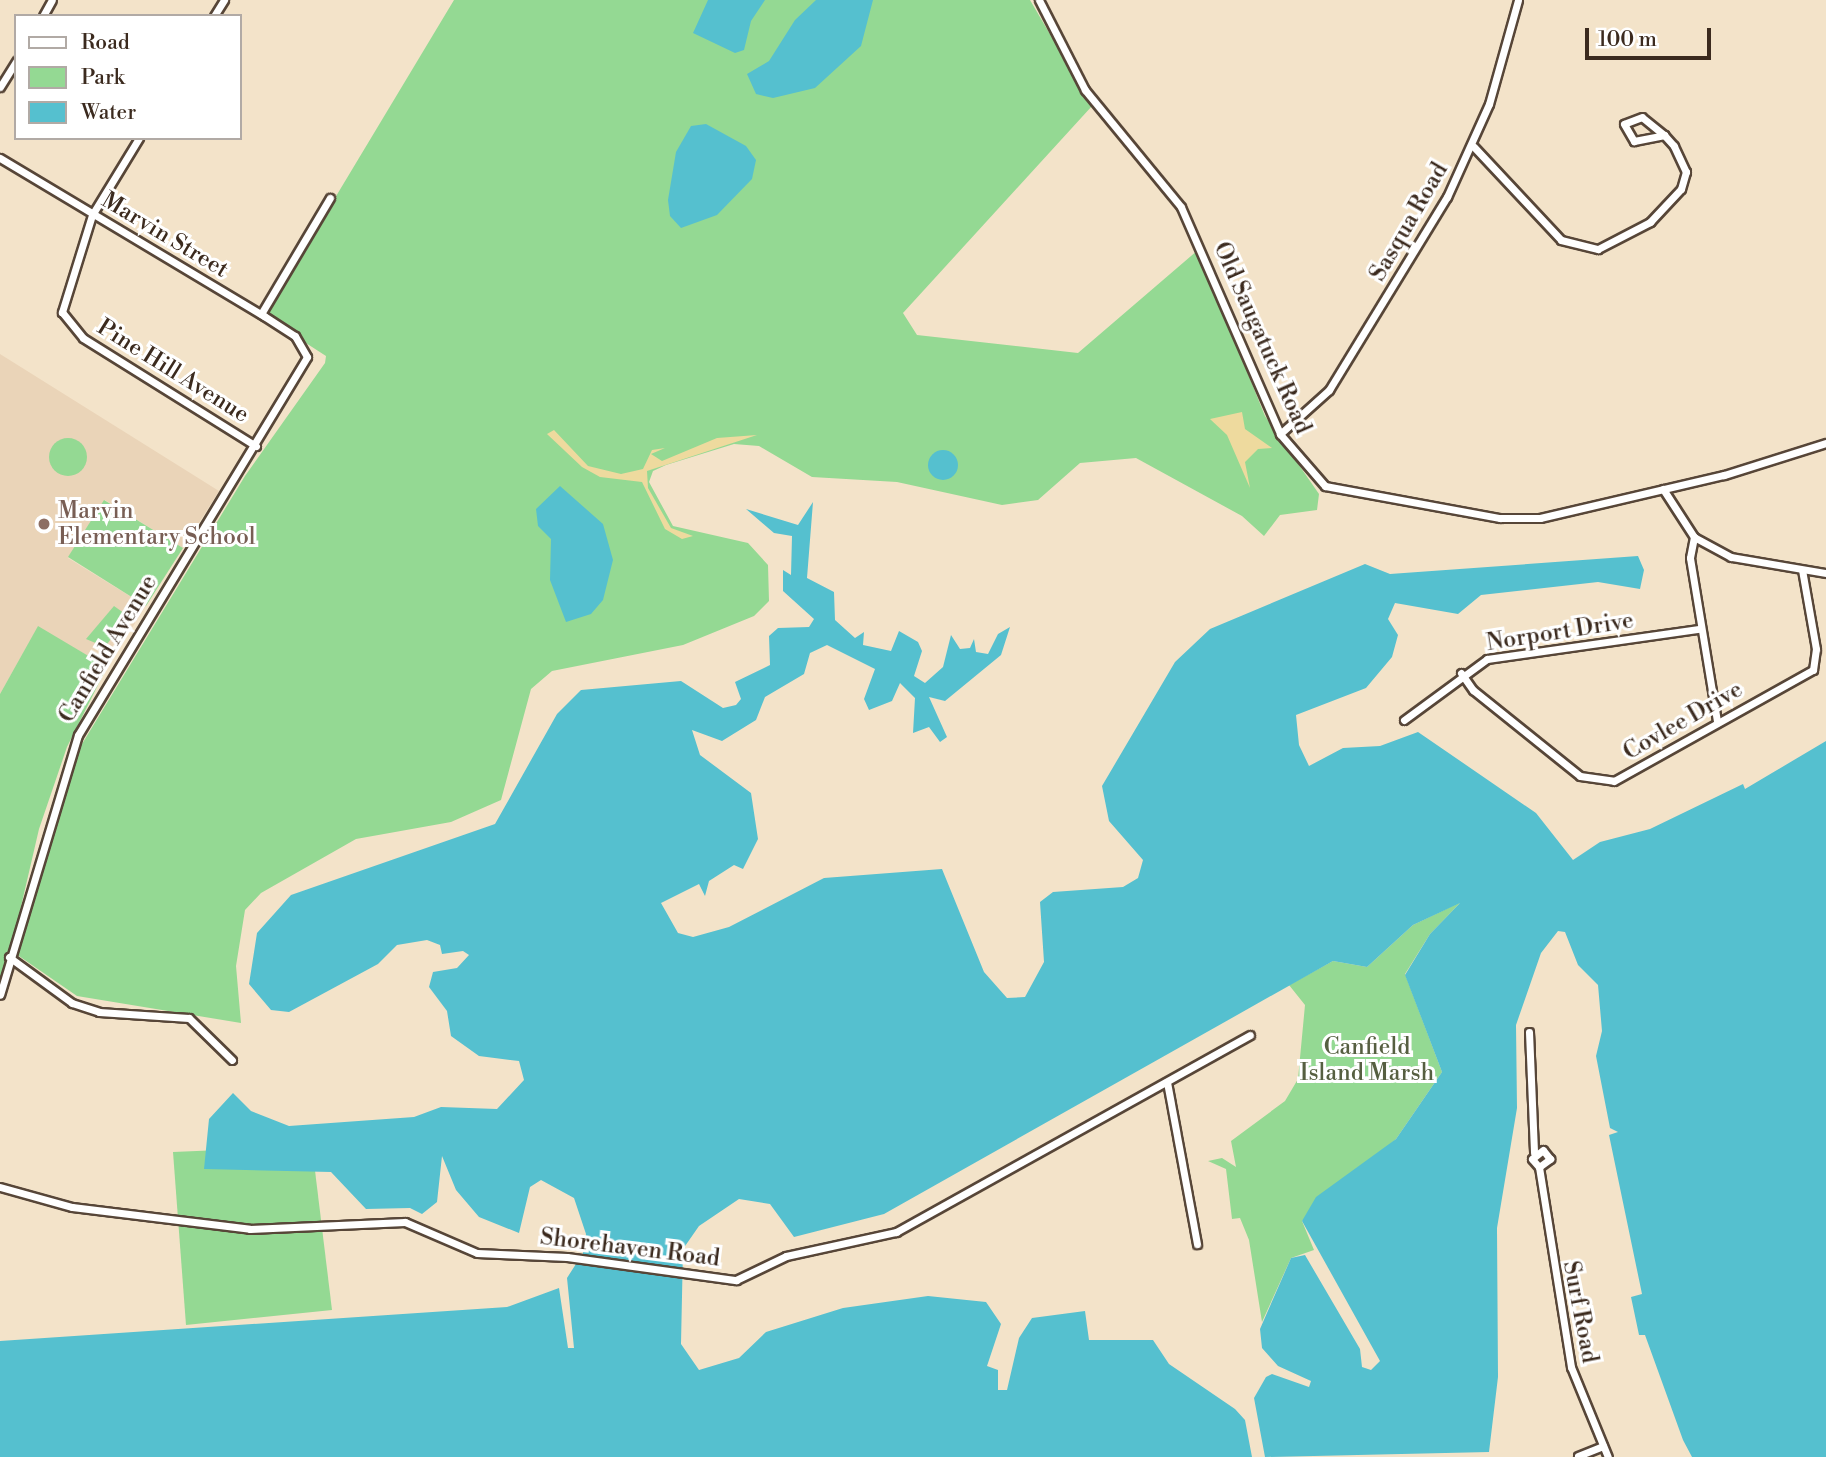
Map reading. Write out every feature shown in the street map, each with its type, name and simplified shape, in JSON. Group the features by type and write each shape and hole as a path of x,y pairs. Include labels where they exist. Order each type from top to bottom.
{"street":[{"name":"Old Saugatuck Road","path":"1040,0 1085,90 1181,206 1280,434 1309,474 1343,494 1417,499 1500,518 1558,515 1724,475 1826,443"},
{"name":"Sasqua Road","path":"1280,434 1312,410 1343,369 1474,147 1518,0"},
{"path":"0,87 14,64"},
{"path":"1474,147 1561,240 1598,249 1650,222 1681,189 1682,157 1664,135 1635,115 1624,124 1634,141 1664,135"},
{"name":"Pine Hill Avenue","path":"138,140 92,215 61,306 66,322 256,446"},
{"name":"Marvin Street","path":"0,158 261,314 306,351"},
{"path":"261,314 330,198"},
{"name":"Canfield Avenue","path":"0,995 9,957 78,735 301,376 306,351"},
{"path":"1663,489 1680,522 1694,537 1731,557 1826,573"},
{"path":"1694,537 1690,558 1699,629 1717,721"},
{"name":"Covlee Drive","path":"1461,673 1545,749 1595,781 1636,772 1717,721 1813,670 1816,649 1801,570"},
{"name":"Norport Drive","path":"1404,720 1461,673 1503,656 1699,629"},
{"path":"9,957 72,1003 99,1012 190,1018 232,1060"},
{"name":"Surf Road","path":"1529,1032 1534,1153 1539,1167 1571,1367 1608,1457"},
{"name":"Shorehaven Road","path":"0,1187 72,1207 250,1229 405,1222 477,1253 568,1256 740,1279 786,1256 896,1232 1250,1035"},
{"path":"1167,1083 1197,1244"},
{"name":"Surf Road","path":"1534,1153 1549,1156 1539,1167"},
{"path":"1578,1456 1603,1447"}],"shaded area":[{"name":"Marvin Elementary School","path":"0,354 219,491 183,548 105,500 68,558 146,606 107,667 38,627 0,694"}],"green space":[{"path":"454,0 1030,0 1092,106 903,313 917,335 1078,353 1198,250 1265,416 1319,494 1317,510 1280,515 1264,536 1242,516 1136,458 1080,463 1038,500 1002,505 897,482 812,477 759,446 734,444 666,465 653,471 649,482 673,526 748,543 768,565 769,601 754,616 683,645 552,671 531,689 501,800 451,822 356,839 261,893 245,910 236,966 241,1023 77,996 16,954 71,762 245,476 325,363 326,356 264,316"},
{"path":"68,438 81,444 87,457 81,470 68,476 55,470 49,457 55,444"},
{"path":"104,500 183,548 146,606 68,557"},
{"path":"114,606 128,616 105,647 86,639"},
{"path":"38,626 107,667 67,747 39,829 0,997 0,694"},
{"name":"Canfield Island Marsh","path":"1461,902 1430,934 1405,974 1442,1072 1396,1139 1302,1221 1314,1250 1291,1258 1262,1322 1249,1240 1240,1218 1232,1219 1226,1169 1208,1161 1222,1158 1236,1167 1231,1141 1285,1101 1298,1079 1305,1005 1289,985 1333,961 1367,967 1413,925"},
{"path":"312,1146 332,1310 186,1325 173,1152"}],"sand":[{"path":"1242,412 1245,429 1272,448 1258,449 1245,462 1250,488 1227,435 1210,419"},
{"path":"554,430 588,466 621,474 643,469 652,450 665,448 651,454 662,461 717,438 757,435 647,471 648,488 671,528 693,536 682,539 665,529 642,482 600,477 582,467 547,434"}],"water":[{"path":"708,0 765,0 751,21 744,50 735,53 693,33"},
{"path":"816,0 873,0 861,46 815,88 773,98 756,94 747,74 769,61 795,20"},
{"path":"706,124 746,146 756,160 752,179 717,215 681,228 670,216 668,200 676,152 691,126"},
{"path":"943,450 954,454 958,465 954,476 943,480 932,476 928,465 932,454"},
{"path":"560,486 603,524 613,560 603,600 591,614 566,622 550,580 551,539 538,526 536,509"},
{"path":"813,502 807,578 834,592 835,620 855,638 864,632 863,645 891,651 899,631 918,642 922,651 914,676 925,683 943,667 951,635 960,649 970,648 974,639 976,652 988,654 998,634 1010,627 1001,655 945,701 929,697 947,737 940,742 929,727 913,733 915,698 900,683 892,701 869,710 864,699 875,669 827,645 810,653 804,674 765,697 756,720 722,741 692,730 700,755 751,793 758,839 743,869 734,865 709,881 705,896 699,884 661,903 678,933 693,937 729,927 824,878 942,869 984,972 1007,998 1025,997 1044,962 1040,902 1053,892 1123,887 1138,878 1143,860 1109,821 1102,786 1175,662 1210,629 1365,564 1390,574 1638,556 1644,570 1640,589 1598,582 1481,595 1458,614 1395,603 1388,619 1398,635 1392,657 1366,688 1296,715 1299,745 1309,766 1343,748 1380,746 1418,732 1536,813 1573,860 1600,842 1650,829 1743,784 1745,789 1826,741 1826,1457 1692,1457 1683,1440 1645,1335 1639,1335 1631,1297 1642,1294 1609,1135 1618,1132 1610,1128 1596,1056 1602,1031 1598,985 1578,965 1565,932 1558,931 1541,953 1516,1025 1517,1108 1497,1228 1498,1377 1489,1452 1265,1457 1254,1398 1266,1377 1272,1374 1309,1387 1311,1381 1278,1366 1262,1348 1260,1329 1291,1258 1305,1255 1360,1349 1362,1367 1371,1370 1380,1361 1302,1221 1316,1197 1396,1139 1442,1072 1405,975 1430,934 1460,903 1413,925 1367,967 1333,961 884,1214 794,1237 770,1204 739,1199 699,1226 683,1249 681,1344 699,1370 739,1358 766,1332 843,1308 928,1296 986,1302 1001,1324 987,1366 998,1370 998,1390 1007,1390 1019,1338 1032,1318 1085,1311 1089,1340 1153,1340 1169,1364 1235,1409 1245,1420 1252,1457 0,1457 0,1341 507,1307 559,1288 568,1348 574,1348 567,1278 583,1253 586,1234 574,1198 541,1180 530,1187 519,1233 479,1217 456,1190 442,1156 437,1202 422,1214 410,1208 366,1209 331,1172 204,1169 209,1119 233,1093 251,1111 289,1126 414,1117 441,1107 497,1109 524,1080 519,1061 479,1056 451,1036 447,1011 429,987 433,972 457,968 469,955 463,951 442,954 440,945 427,940 397,945 378,964 289,1012 271,1010 249,984 257,933 291,895 495,824 557,714 581,690 681,681 723,708 736,705 741,699 735,682 770,665 769,636 778,628 809,627 814,619 783,591 783,570 791,575 792,536 774,533 746,509 798,525"}],"place":[{"name":"Marvin Elementary School","path":"44,524"}]}
